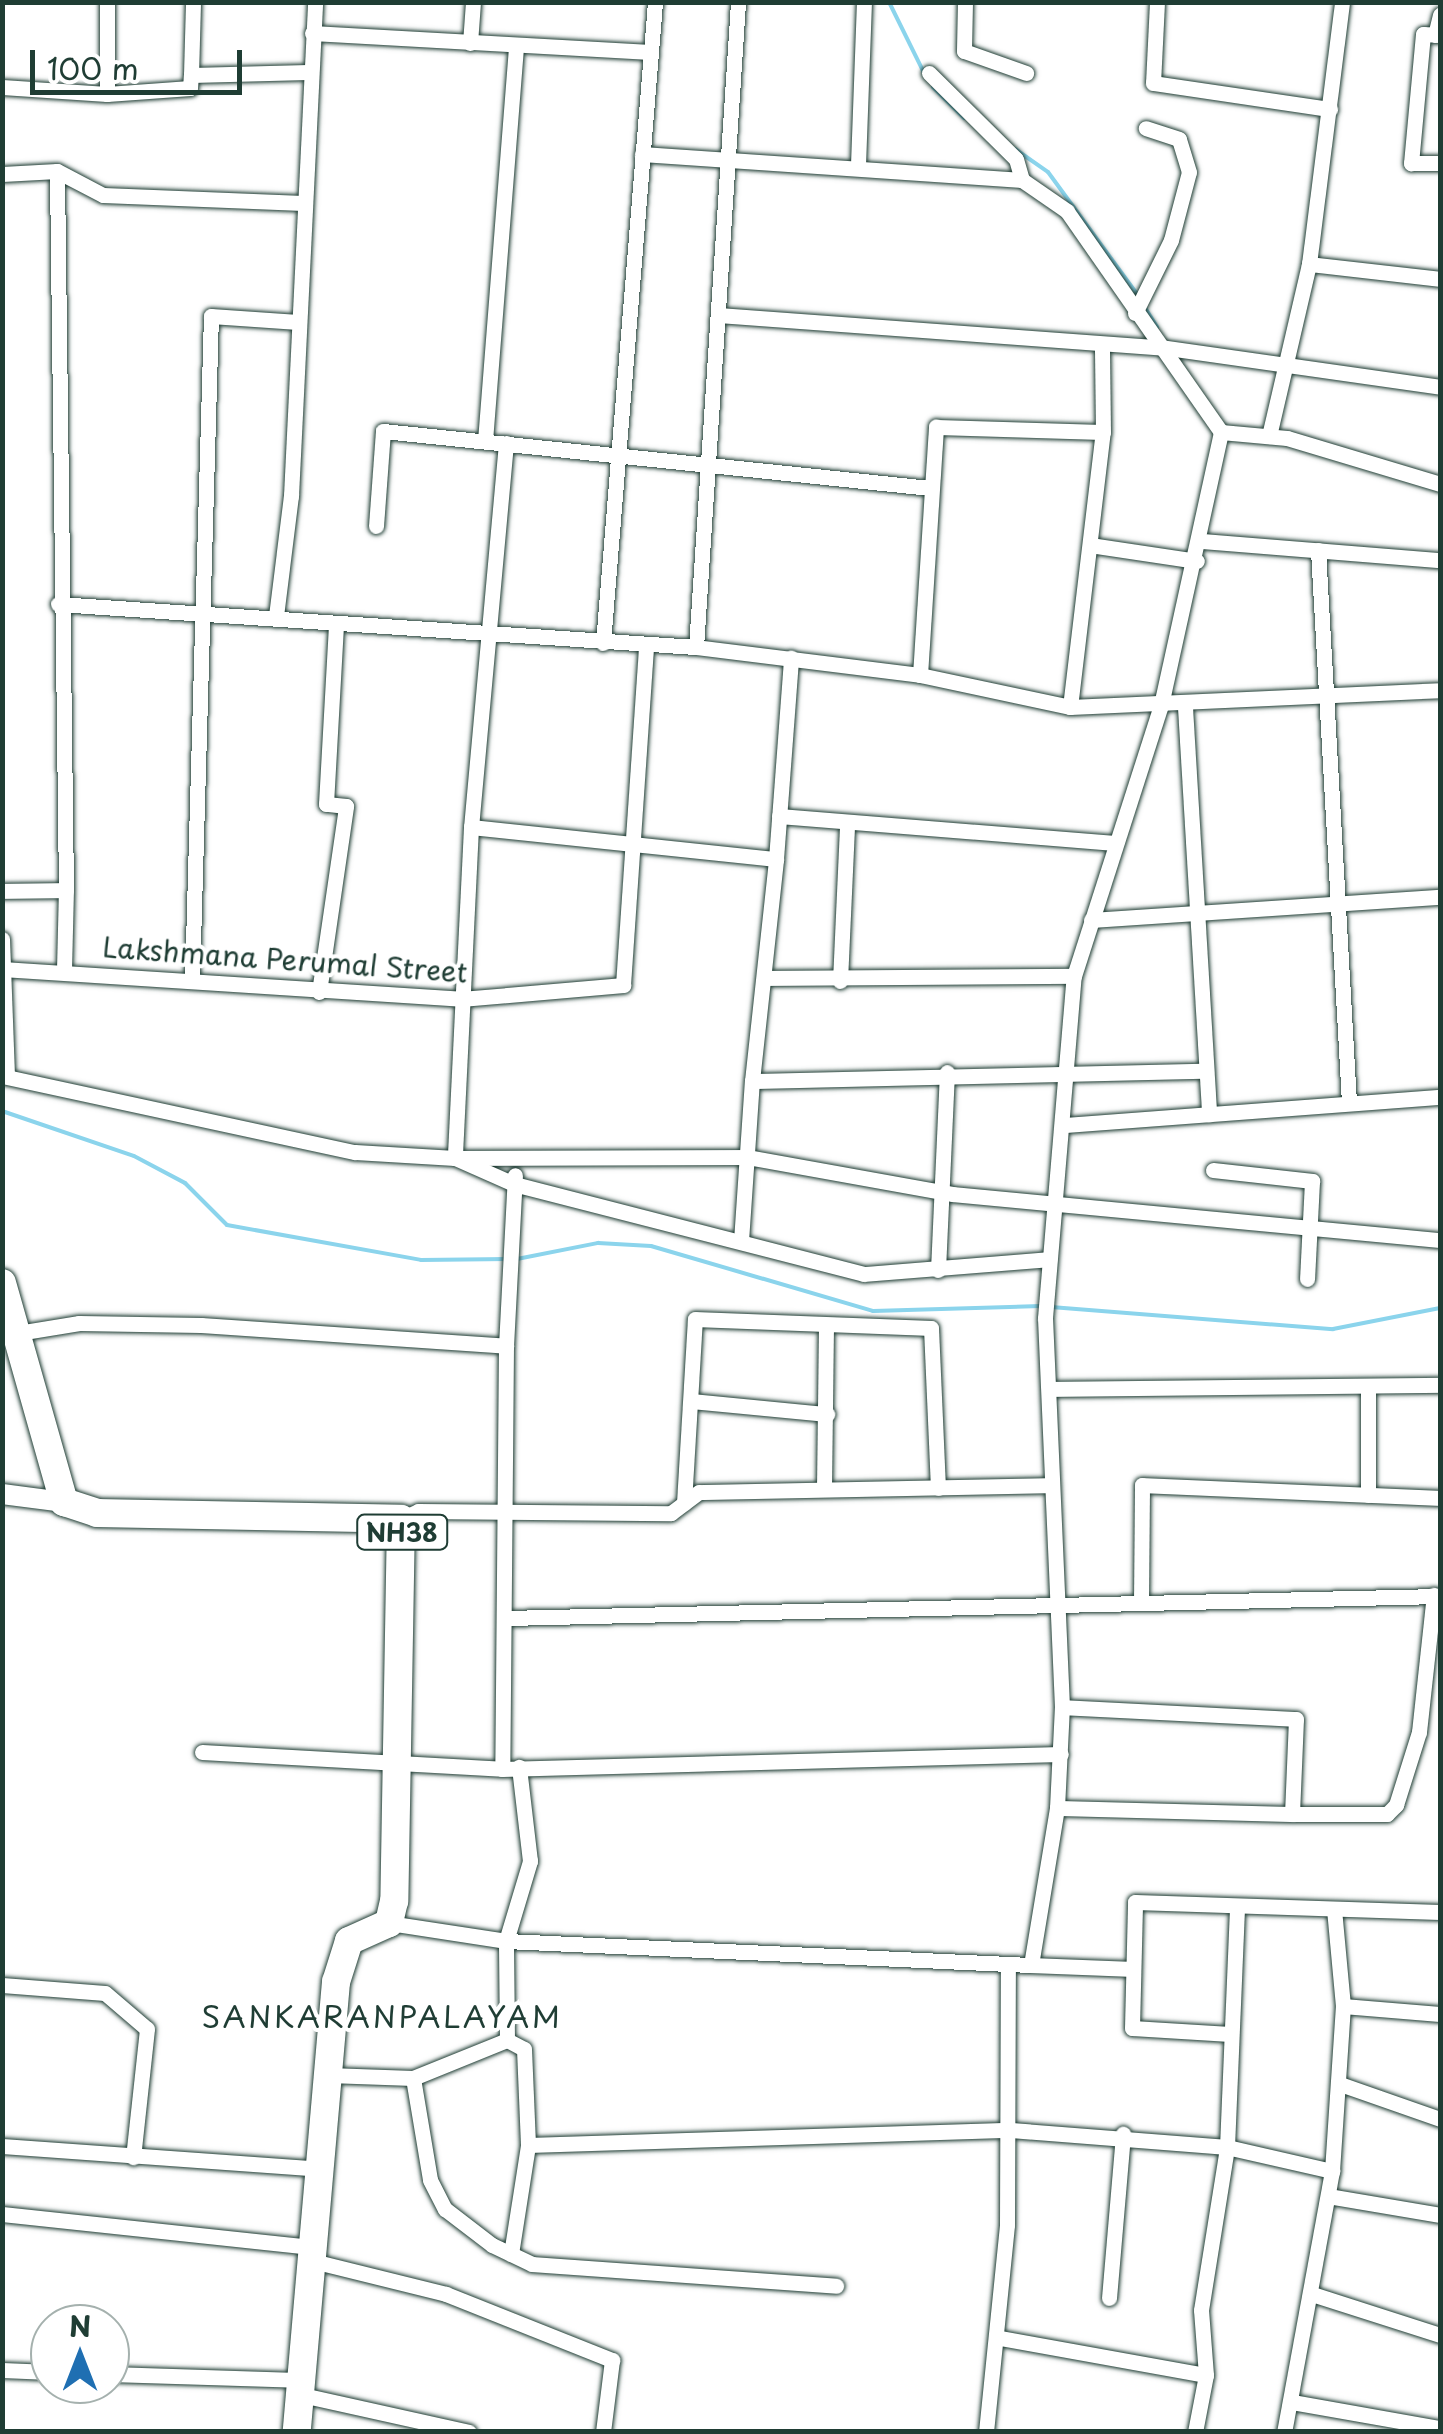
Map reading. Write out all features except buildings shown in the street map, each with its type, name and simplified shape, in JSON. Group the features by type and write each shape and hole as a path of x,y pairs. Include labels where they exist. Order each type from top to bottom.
{"highway":[{"path":"2,1283 64,1502"},
{"name":"NH38","path":"64,1502 97,1513 401,1519 399,1766 389,1923"},
{"path":"301,2404 318,2255 336,1982 349,1941 389,1923"}],"main road":[{"path":"2,1494 64,1502"},
{"path":"282,2432 301,2404"}],"street":[{"path":"107,2 107,94"},
{"path":"2,87 107,94 190,88 193,2"},
{"path":"276,616 298,322 314,2"},
{"path":"470,43 474,2"},
{"path":"603,644 655,2"},
{"path":"696,647 738,2"},
{"path":"858,165 864,2"},
{"path":"965,2 964,51 1026,73"},
{"path":"1157,2 1152,83 1330,109"},
{"path":"1270,436 1284,360 1309,264 1342,2"},
{"path":"1440,15 1438,35 1422,34 1411,163 1440,163"},
{"path":"312,34 650,52"},
{"path":"485,441 516,45"},
{"path":"190,75 308,72"},
{"path":"929,73 1016,158 1022,180"},
{"path":"1136,313 1171,240 1189,172 1179,139 1146,128"},
{"path":"642,154 858,165 1022,180 1066,212 1221,432 1202,541 1161,705 1074,976 1066,1126 1049,1258 1046,1318 1061,1754 1030,1965"},
{"path":"2,174 57,171 103,195 303,203"},
{"path":"57,171 58,604 71,761 64,970"},
{"path":"1309,264 1440,279"},
{"path":"719,315 1160,347 1284,360 1440,386"},
{"path":"192,978 211,316 298,322"},
{"path":"1070,707 1103,432 1102,344"},
{"path":"920,675 936,427 1103,432"},
{"path":"376,526 382,431 930,488"},
{"path":"1221,432 1270,436 1440,484"},
{"path":"455,1158 460,999 472,827 506,443"},
{"path":"1202,541 1440,560"},
{"path":"1090,545 1197,561"},
{"path":"1318,550 1334,903 1349,1104"},
{"path":"58,604 202,610 603,644 696,647 920,675 1070,707 1184,708 1440,690"},
{"path":"318,992 346,806 326,804 336,622"},
{"path":"627,837 646,647"},
{"path":"741,1240 752,1080 766,978 792,658"},
{"path":"1184,708 1209,1114"},
{"path":"779,816 1115,844"},
{"path":"840,981 847,824"},
{"path":"472,827 627,837 776,860"},
{"name":"Lakshmana Perumal Street","path":"4,968 460,999 623,985 627,837"},
{"path":"2,891 66,890"},
{"path":"1091,920 1197,916 1440,896"},
{"path":"2,939 5,1076 356,1152 516,1162 747,1157 942,1192 1440,1240"},
{"path":"766,978 840,981 1074,976"},
{"path":"752,1080 947,1072 1206,1070"},
{"path":"938,1270 947,1072"},
{"path":"1066,1126 1440,1098"},
{"path":"455,1158 514,1184 864,1274 1049,1258"},
{"path":"507,2040 506,1941 530,1862 511,1768 506,1618 506,1346 516,1162"},
{"path":"1213,1170 1312,1181 1307,1279"},
{"path":"684,1503 696,1319 931,1328 938,1488"},
{"path":"18,1333 79,1322 201,1325 506,1346"},
{"path":"824,1489 828,1414 826,1326"},
{"path":"1050,1389 1440,1386"},
{"path":"1368,1387 1368,1495"},
{"path":"690,1401 828,1414"},
{"path":"401,1519 505,1510 671,1514 699,1492 1050,1485"},
{"path":"1140,1602 1142,1485 1440,1498"},
{"path":"506,1618 1053,1602 1437,1596 1419,1732 1396,1806 1387,1814 1056,1808"},
{"path":"1062,1706 1296,1719 1292,1814"},
{"path":"202,1752 334,1754 399,1766 511,1768 1061,1754"},
{"path":"1230,2034 1132,2028 1136,1902 1440,1912"},
{"path":"1195,2432 1206,2375 1201,2310 1227,2147 1238,1906"},
{"path":"1284,2432 1332,2171 1343,2006 1334,1909"},
{"path":"389,1923 506,1941 1133,1969"},
{"path":"986,2432 1000,2338 1011,2130 1008,1964"},
{"path":"2,1984 105,1993 146,2030 133,2157"},
{"path":"1343,2006 1440,2014"},
{"path":"328,2079 413,2078 507,2040 524,2049 528,2145 511,2254"},
{"path":"413,2078 430,2180 445,2210 511,2254 532,2264 836,2286"},
{"path":"1340,2084 1440,2119"},
{"path":"528,2145 1011,2130 1123,2134 1227,2147 1332,2171"},
{"path":"1109,2298 1123,2134"},
{"path":"2,2146 133,2157 323,2164"},
{"path":"1328,2196 1440,2215"},
{"path":"2,2214 318,2255 446,2294 612,2360 603,2432"},
{"path":"1312,2294 1440,2335"},
{"path":"1000,2338 1206,2375"},
{"path":"2,2370 30,2371"},
{"path":"130,2377 469,2432"},
{"path":"1292,2402 1440,2428"}],"waterway":[{"path":"889,2 925,75"},
{"path":"933,87 964,118"},
{"path":"1015,149 1048,172 1139,297"},
{"path":"1144,306 1157,327"},
{"path":"2,1111 134,1156 185,1183 227,1225 421,1260 508,1259"},
{"path":"517,1259 598,1243 651,1246 873,1311 1041,1306"},
{"path":"1051,1307 1333,1329 1440,1308"}],"district":[{"name":"SANKARANPALAYAM","path":"382,2016"}]}
